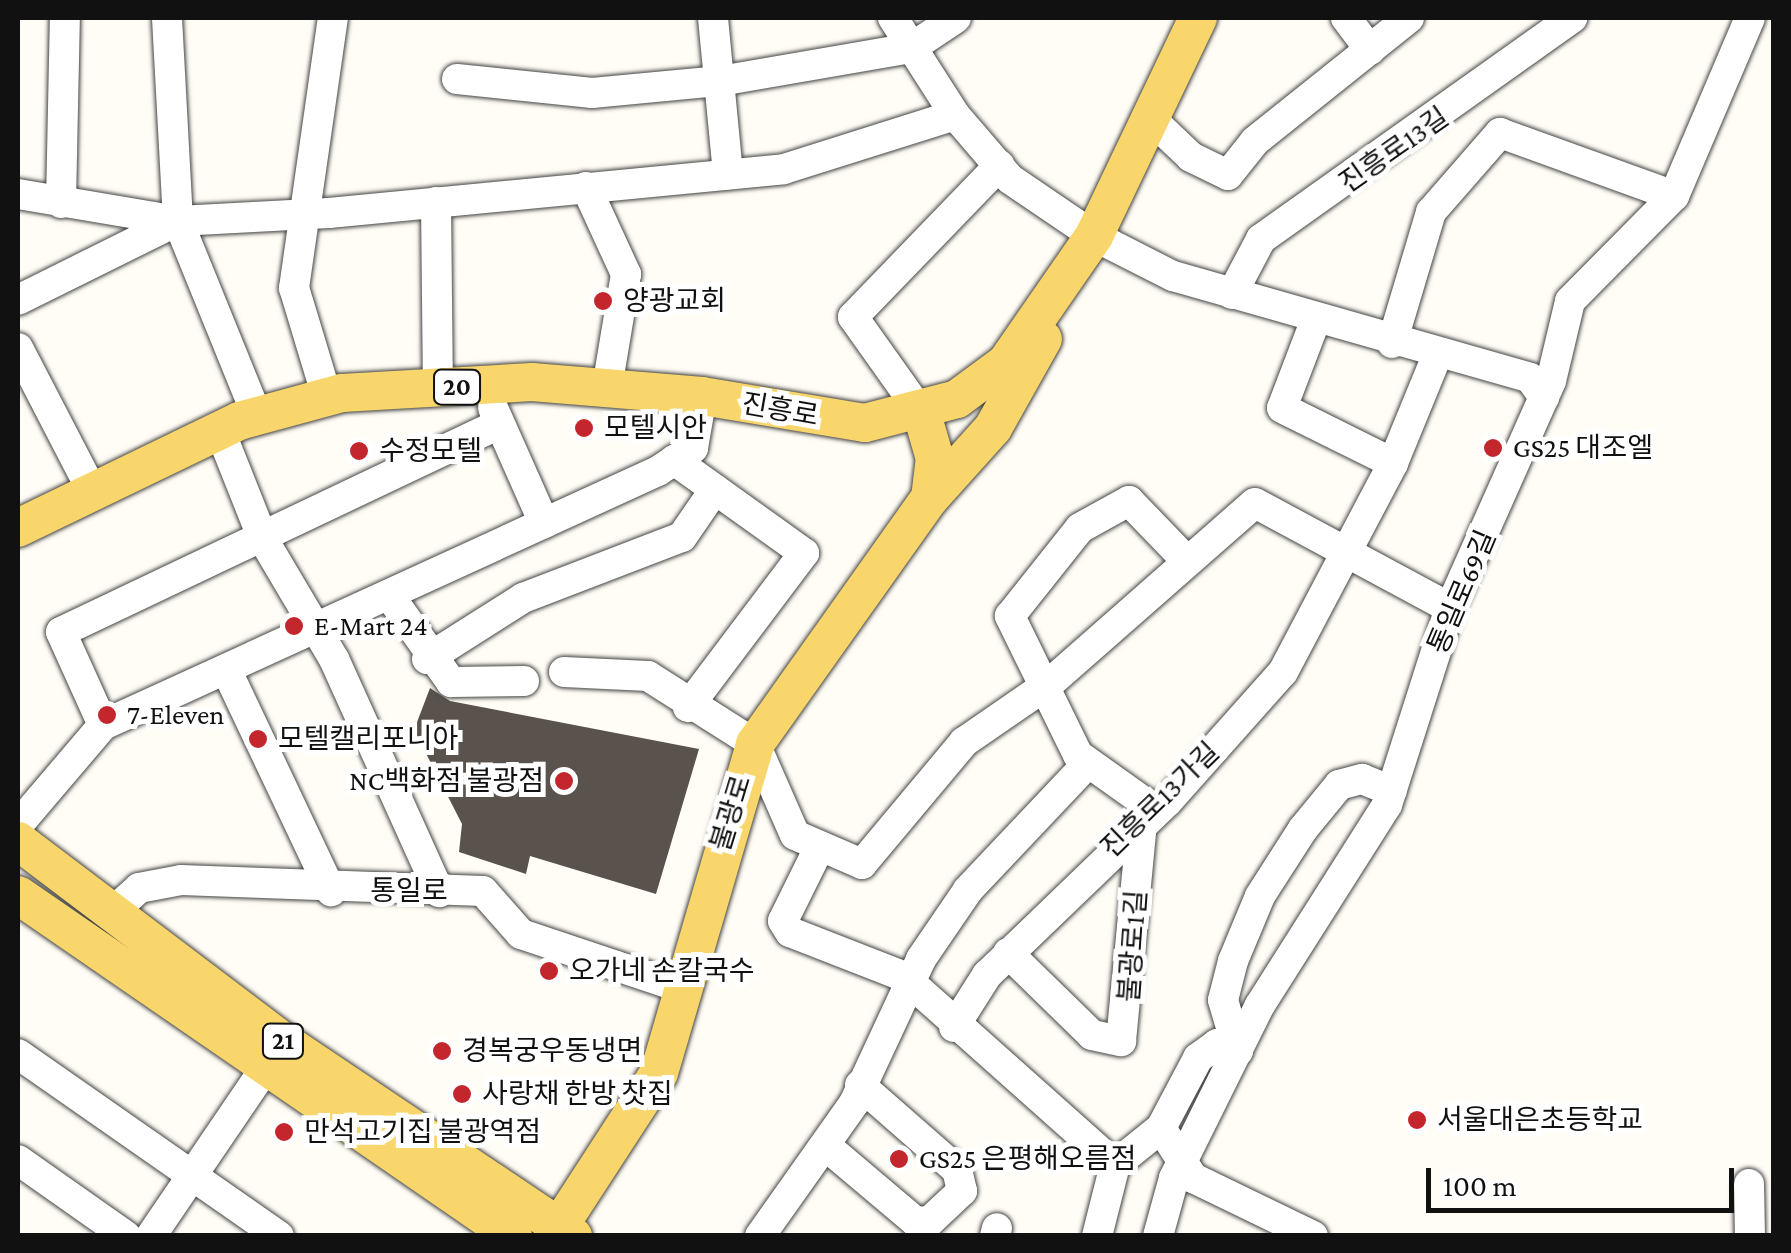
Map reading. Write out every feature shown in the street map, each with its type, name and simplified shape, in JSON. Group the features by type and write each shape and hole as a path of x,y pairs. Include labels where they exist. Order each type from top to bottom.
{"main road":[{"name":"진흥로","path":"18,528 91,489 220,430 327,397 492,384 702,396 864,423 922,414 1006,363 1094,236 1198,18"},
{"name":"불광로","path":"562,1232 658,1073 755,744 930,498 994,428 1038,358 1047,304"},
{"path":"922,414 936,459 930,498"},
{"name":"21","path":"18,841 117,908 281,1040 562,1232"},
{"name":"21","path":"18,896 268,1064 513,1236"}],"street":[{"path":"62,203 65,18"},
{"path":"167,18 178,221 257,416"},
{"path":"327,397 294,288 311,214 333,18"},
{"path":"712,18 728,174"},
{"path":"893,18 954,115 1000,165 1094,236 1232,294 1436,358 1530,378 1544,397"},
{"path":"457,80 592,93 720,81 911,48 956,18"},
{"path":"1346,18 1370,50"},
{"path":"1152,119 1191,157 1228,175 1255,141 1409,18"},
{"name":"진흥로13길","path":"1232,294 1261,238 1572,18"},
{"name":"통일로69길","path":"1158,1236 1186,1158 1238,1052 1392,790 1450,608 1544,397 1570,301 1674,196 1705,139 1736,23"},
{"path":"18,194 178,221 311,214 784,169 954,115"},
{"name":"진흥로13길","path":"1392,344 1432,212 1500,133 1674,196"},
{"path":"922,414 853,317 1000,165"},
{"path":"586,187 626,274 606,388"},
{"path":"436,202 438,388"},
{"path":"18,300 178,221"},
{"path":"1316,320 1282,408 1393,463"},
{"path":"18,348 91,489"},
{"name":"진흥로13가길","path":"954,1027 1008,953 1283,672 1393,463 1436,358"},
{"path":"492,384 495,426 544,523"},
{"path":"18,825 103,726 674,460 693,448 702,396"},
{"path":"103,726 61,632 495,426"},
{"path":"220,430 263,539 311,630 334,659 439,892"},
{"path":"674,460 804,553 688,707"},
{"path":"427,659 523,598 682,538 715,490"},
{"path":"1146,816 1144,802 1086,764 1010,616 1080,528 1129,501 1186,561"},
{"path":"564,672 648,676 688,707 755,744 795,835 862,864 964,742 1047,684 1255,503 1344,555 1450,608"},
{"path":"389,594 427,659 451,682 524,681"},
{"path":"226,669 331,891"},
{"path":"760,1236 826,1146 968,890 1086,764"},
{"path":"1238,1052 1223,1000 1260,896 1339,785 1362,780 1392,790"},
{"name":"불광로1길","path":"1008,953 1092,1035 1121,1041 1146,816"},
{"path":"819,848 783,920 790,932 854,953 911,989 1115,1165"},
{"name":"통일로","path":"117,908 139,888 181,880 331,891 484,891 521,934 682,988"},
{"path":"1097,1236 1115,1165 1161,1128 1198,1058 1217,1044 1238,1052"},
{"path":"18,1054 279,1236"},
{"path":"150,1236 268,1064"},
{"path":"826,1146 916,1222 930,1222 962,1190 957,1170 860,1085"},
{"path":"1161,1128 1186,1158 1193,1178 1314,1236"},
{"path":"18,1160 126,1236"},
{"path":"1749,1184 1750,1236"}],"building":[{"name":"NC백화점 불광점","path":"430,688 450,701 699,749 656,894 530,856 526,874 459,852 462,824 414,730"}],"place":[{"name":"양광교회","path":"603,301"},
{"name":"모텔시안","path":"584,428"},
{"name":"GS25 대조엘","path":"1493,448"},
{"name":"수정모텔","path":"359,451"},
{"name":"E-Mart 24","path":"294,626"},
{"name":"7-Eleven","path":"107,715"},
{"name":"모텔캘리포니아","path":"258,739"},
{"name":"NC백화점 불광점","path":"564,781"},
{"name":"오가네 손칼국수","path":"549,971"},
{"name":"경복궁우동냉면","path":"442,1051"},
{"name":"사랑채 한방 찻집","path":"462,1094"},
{"name":"서울대은초등학교","path":"1417,1120"},
{"name":"만석고기집 불광역점","path":"284,1132"},
{"name":"GS25 은평해오름점","path":"899,1159"}]}
